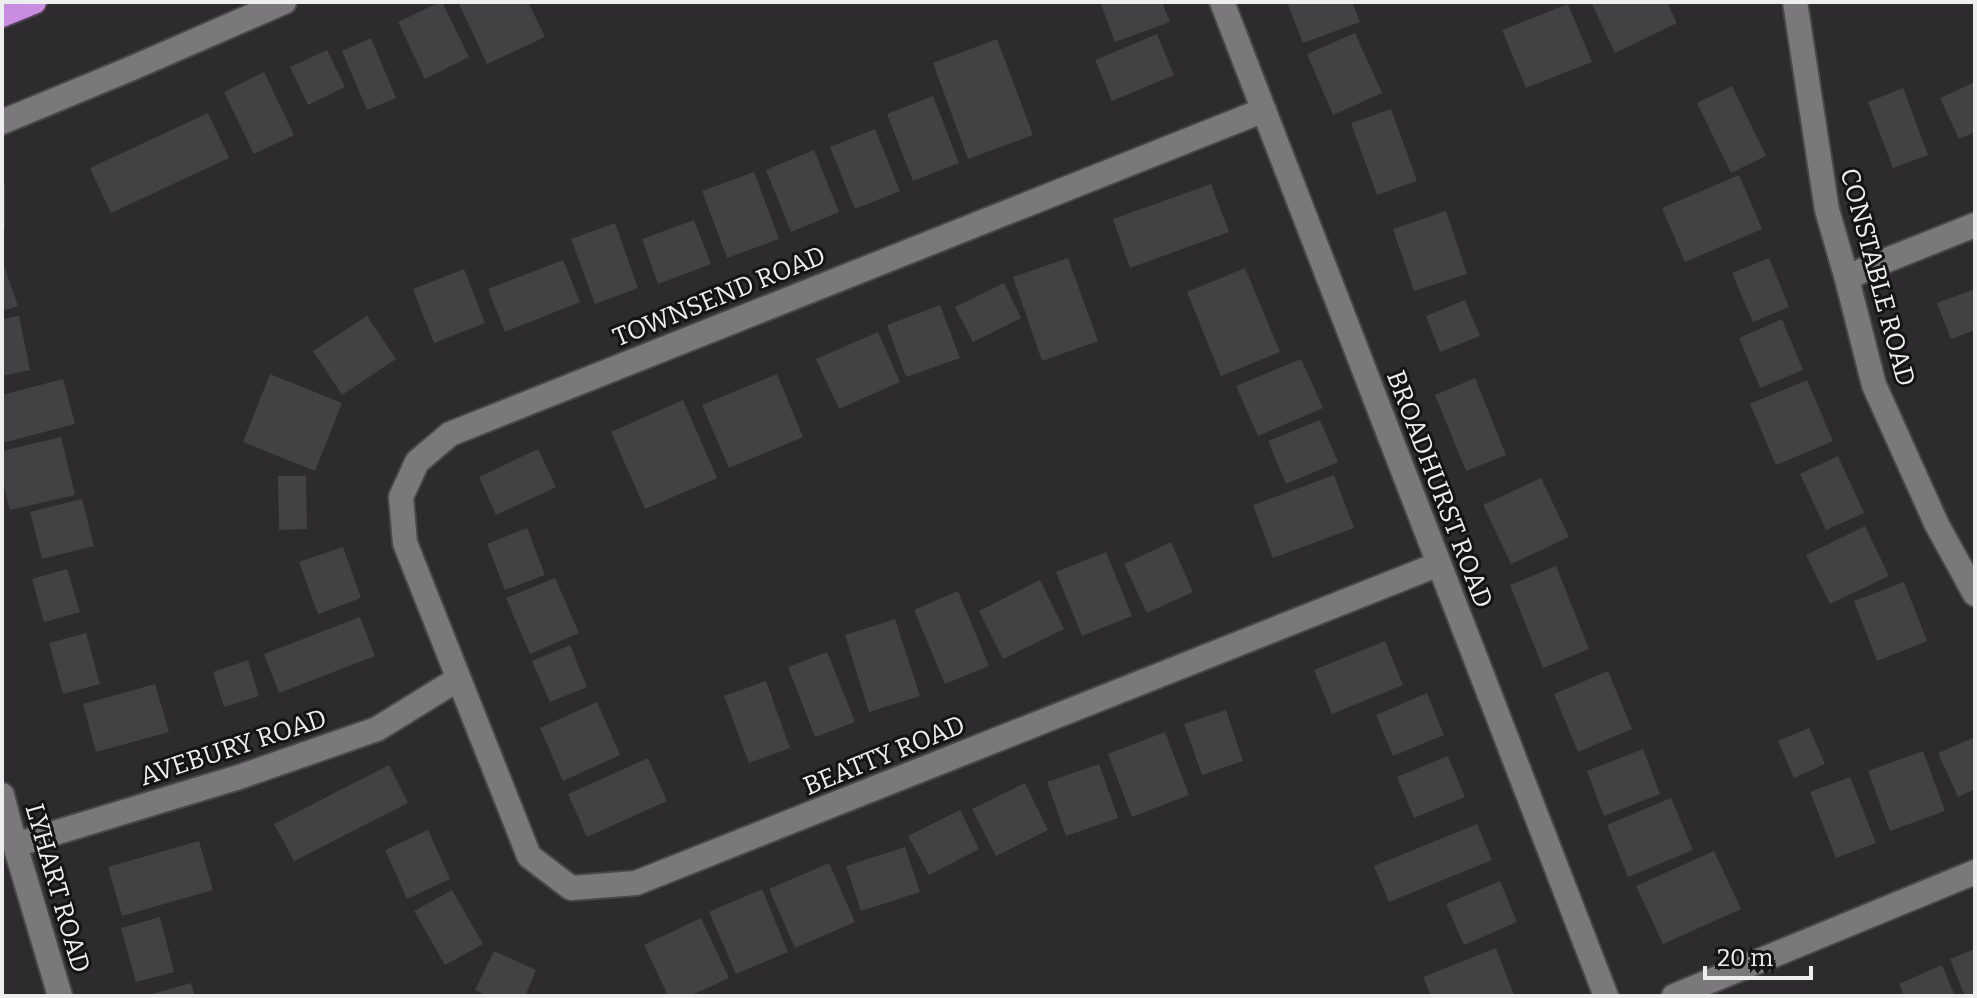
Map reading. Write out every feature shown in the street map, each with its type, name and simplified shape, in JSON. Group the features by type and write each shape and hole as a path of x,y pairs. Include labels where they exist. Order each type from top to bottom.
{"highway":[{"path":"2,15 34,2"}],"street":[{"path":"2,122 284,2"},
{"name":"BROADHURST ROAD","path":"1222,2 1606,996"},
{"name":"CONSTABLE ROAD","path":"1795,2 1827,210 1874,385 1937,525 1975,594"},
{"name":"TOWNSEND ROAD","path":"458,679 405,543 401,497 417,462 450,434 1264,110"},
{"path":"1847,279 1975,225"},
{"name":"BEATTY ROAD","path":"458,679 529,856 571,888 636,883 1439,564"},
{"name":"AVEBURY ROAD","path":"15,845 239,777 377,729 458,679"},
{"name":"LYHART ROAD","path":"2,795 60,996"},
{"path":"1674,996 1975,872"}],"building":[{"path":"440,2 469,57 425,79 398,22"},
{"path":"458,2 528,2 545,37 487,64"},
{"path":"1100,2 1162,2 1170,22 1115,42"},
{"path":"1287,2 1352,2 1360,22 1303,43"},
{"path":"1591,2 1667,2 1677,23 1615,53"},
{"path":"1568,4 1592,62 1526,88 1502,30"},
{"path":"1355,33 1382,93 1333,115 1307,54"},
{"path":"1157,34 1174,75 1112,101 1095,60"},
{"path":"371,38 396,98 367,110 342,51"},
{"path":"997,39 1033,135 968,159 933,63"},
{"path":"327,50 345,87 308,105 290,67"},
{"path":"264,72 294,135 254,154 224,92"},
{"path":"1975,82 1975,132 1959,139 1940,98"},
{"path":"1732,86 1766,156 1731,173 1697,103"},
{"path":"1903,88 1928,155 1893,168 1868,102"},
{"path":"933,96 959,163 913,181 887,114"},
{"path":"1391,109 1417,181 1377,195 1351,123"},
{"path":"208,113 229,158 111,213 90,168"},
{"path":"875,129 900,191 855,209 830,147"},
{"path":"814,150 839,212 791,232 766,170"},
{"path":"754,172 779,239 727,258 702,191"},
{"path":"1739,175 1762,229 1685,262 1662,208"},
{"path":"2,183 5,183 5,230 2,230"},
{"path":"1211,184 1229,232 1130,268 1113,219"},
{"path":"1446,211 1467,274 1414,291 1393,229"},
{"path":"694,220 711,264 658,284 642,239"},
{"path":"615,223 638,288 595,304 571,239"},
{"path":"1068,258 1098,341 1042,361 1013,277"},
{"path":"1769,258 1789,307 1753,322 1732,273"},
{"path":"2,260 18,306 2,311"},
{"path":"563,260 580,302 505,332 488,289"},
{"path":"1245,268 1280,352 1221,376 1187,292"},
{"path":"464,269 485,323 434,343 413,289"},
{"path":"1004,283 1021,318 973,342 955,307"},
{"path":"1975,289 1975,330 1951,339 1937,303"},
{"path":"1465,300 1480,336 1440,352 1426,316"},
{"path":"940,305 960,358 906,377 887,325"},
{"path":"19,316 30,370 2,376 2,319"},
{"path":"367,316 396,359 342,395 313,351"},
{"path":"1782,319 1803,370 1760,388 1739,338"},
{"path":"878,332 900,382 839,409 816,359"},
{"path":"1301,359 1323,408 1258,436 1236,386"},
{"path":"270,374 342,403 315,471 243,442"},
{"path":"777,374 803,437 729,468 702,405"},
{"path":"1475,378 1506,455 1466,471 1435,395"},
{"path":"63,379 75,424 2,443 2,395"},
{"path":"1807,380 1833,441 1776,465 1750,404"},
{"path":"683,400 717,478 645,509 611,432"},
{"path":"1320,420 1338,462 1286,484 1268,441"},
{"path":"61,437 75,495 10,510 2,479 2,451"},
{"path":"538,449 556,487 496,515 479,477"},
{"path":"1838,456 1864,513 1826,530 1800,474"},
{"path":"1334,475 1354,528 1273,558 1253,505"},
{"path":"278,476 306,476 307,529 279,530"},
{"path":"1541,478 1569,537 1511,564 1483,505"},
{"path":"82,499 94,546 42,559 30,512"},
{"path":"1865,526 1889,576 1830,604 1806,555"},
{"path":"527,528 545,575 505,590 487,544"},
{"path":"1171,542 1193,592 1147,613 1124,564"},
{"path":"343,547 361,598 318,614 299,562"},
{"path":"1106,552 1132,616 1082,636 1056,572"},
{"path":"1556,566 1589,649 1543,668 1510,585"},
{"path":"67,569 80,612 44,622 32,579"},
{"path":"555,578 579,633 530,654 506,598"},
{"path":"1040,580 1064,629 1003,659 979,611"},
{"path":"1904,582 1927,641 1877,661 1854,601"},
{"path":"958,591 989,666 945,684 914,610"},
{"path":"360,617 375,656 279,693 264,654"},
{"path":"895,619 920,696 869,712 845,635"},
{"path":"86,633 100,684 63,694 49,643"},
{"path":"1385,641 1403,685 1332,714 1314,670"},
{"path":"570,645 587,687 550,702 532,661"},
{"path":"827,652 855,722 815,737 788,667"},
{"path":"248,660 259,696 224,707 213,672"},
{"path":"1608,671 1632,729 1578,752 1554,694"},
{"path":"766,681 790,748 749,763 724,696"},
{"path":"155,684 169,732 96,752 83,704"},
{"path":"1427,693 1444,735 1393,756 1376,715"},
{"path":"597,702 620,755 563,781 540,728"},
{"path":"1226,710 1243,761 1202,775 1184,724"},
{"path":"1809,728 1825,764 1794,778 1778,741"},
{"path":"1165,732 1189,795 1132,817 1108,754"},
{"path":"1975,737 1975,789 1958,797 1938,753"},
{"path":"1643,749 1660,794 1604,816 1587,771"},
{"path":"1923,751 1945,811 1890,831 1868,771"},
{"path":"1448,756 1465,797 1414,818 1397,777"},
{"path":"648,758 667,801 587,837 568,794"},
{"path":"1099,764 1118,818 1066,836 1047,782"},
{"path":"389,765 408,803 294,861 274,824"},
{"path":"1850,777 1876,843 1836,858 1810,792"},
{"path":"1025,783 1048,830 996,856 972,809"},
{"path":"1671,798 1693,850 1628,877 1607,825"},
{"path":"960,810 979,849 929,875 908,836"},
{"path":"1477,824 1492,860 1389,902 1374,866"},
{"path":"428,830 450,879 407,899 385,850"},
{"path":"199,841 213,890 122,916 108,867"},
{"path":"905,847 920,892 861,911 846,866"},
{"path":"1714,851 1741,909 1663,944 1636,886"},
{"path":"829,863 855,922 795,948 769,889"},
{"path":"1500,881 1517,922 1464,945 1446,904"},
{"path":"762,889 788,952 736,974 709,912"},
{"path":"452,890 483,944 445,965 414,911"},
{"path":"160,917 174,972 136,982 121,928"},
{"path":"701,918 729,978 690,996 668,996 644,945"},
{"path":"1496,948 1514,995 1431,996 1423,977"},
{"path":"1975,949 1975,996 1965,996 1950,959"},
{"path":"494,951 536,970 525,996 488,996 475,990"},
{"path":"1942,965 1955,996 1904,996 1899,984"},
{"path":"191,983 195,996 149,996 149,995"}]}
